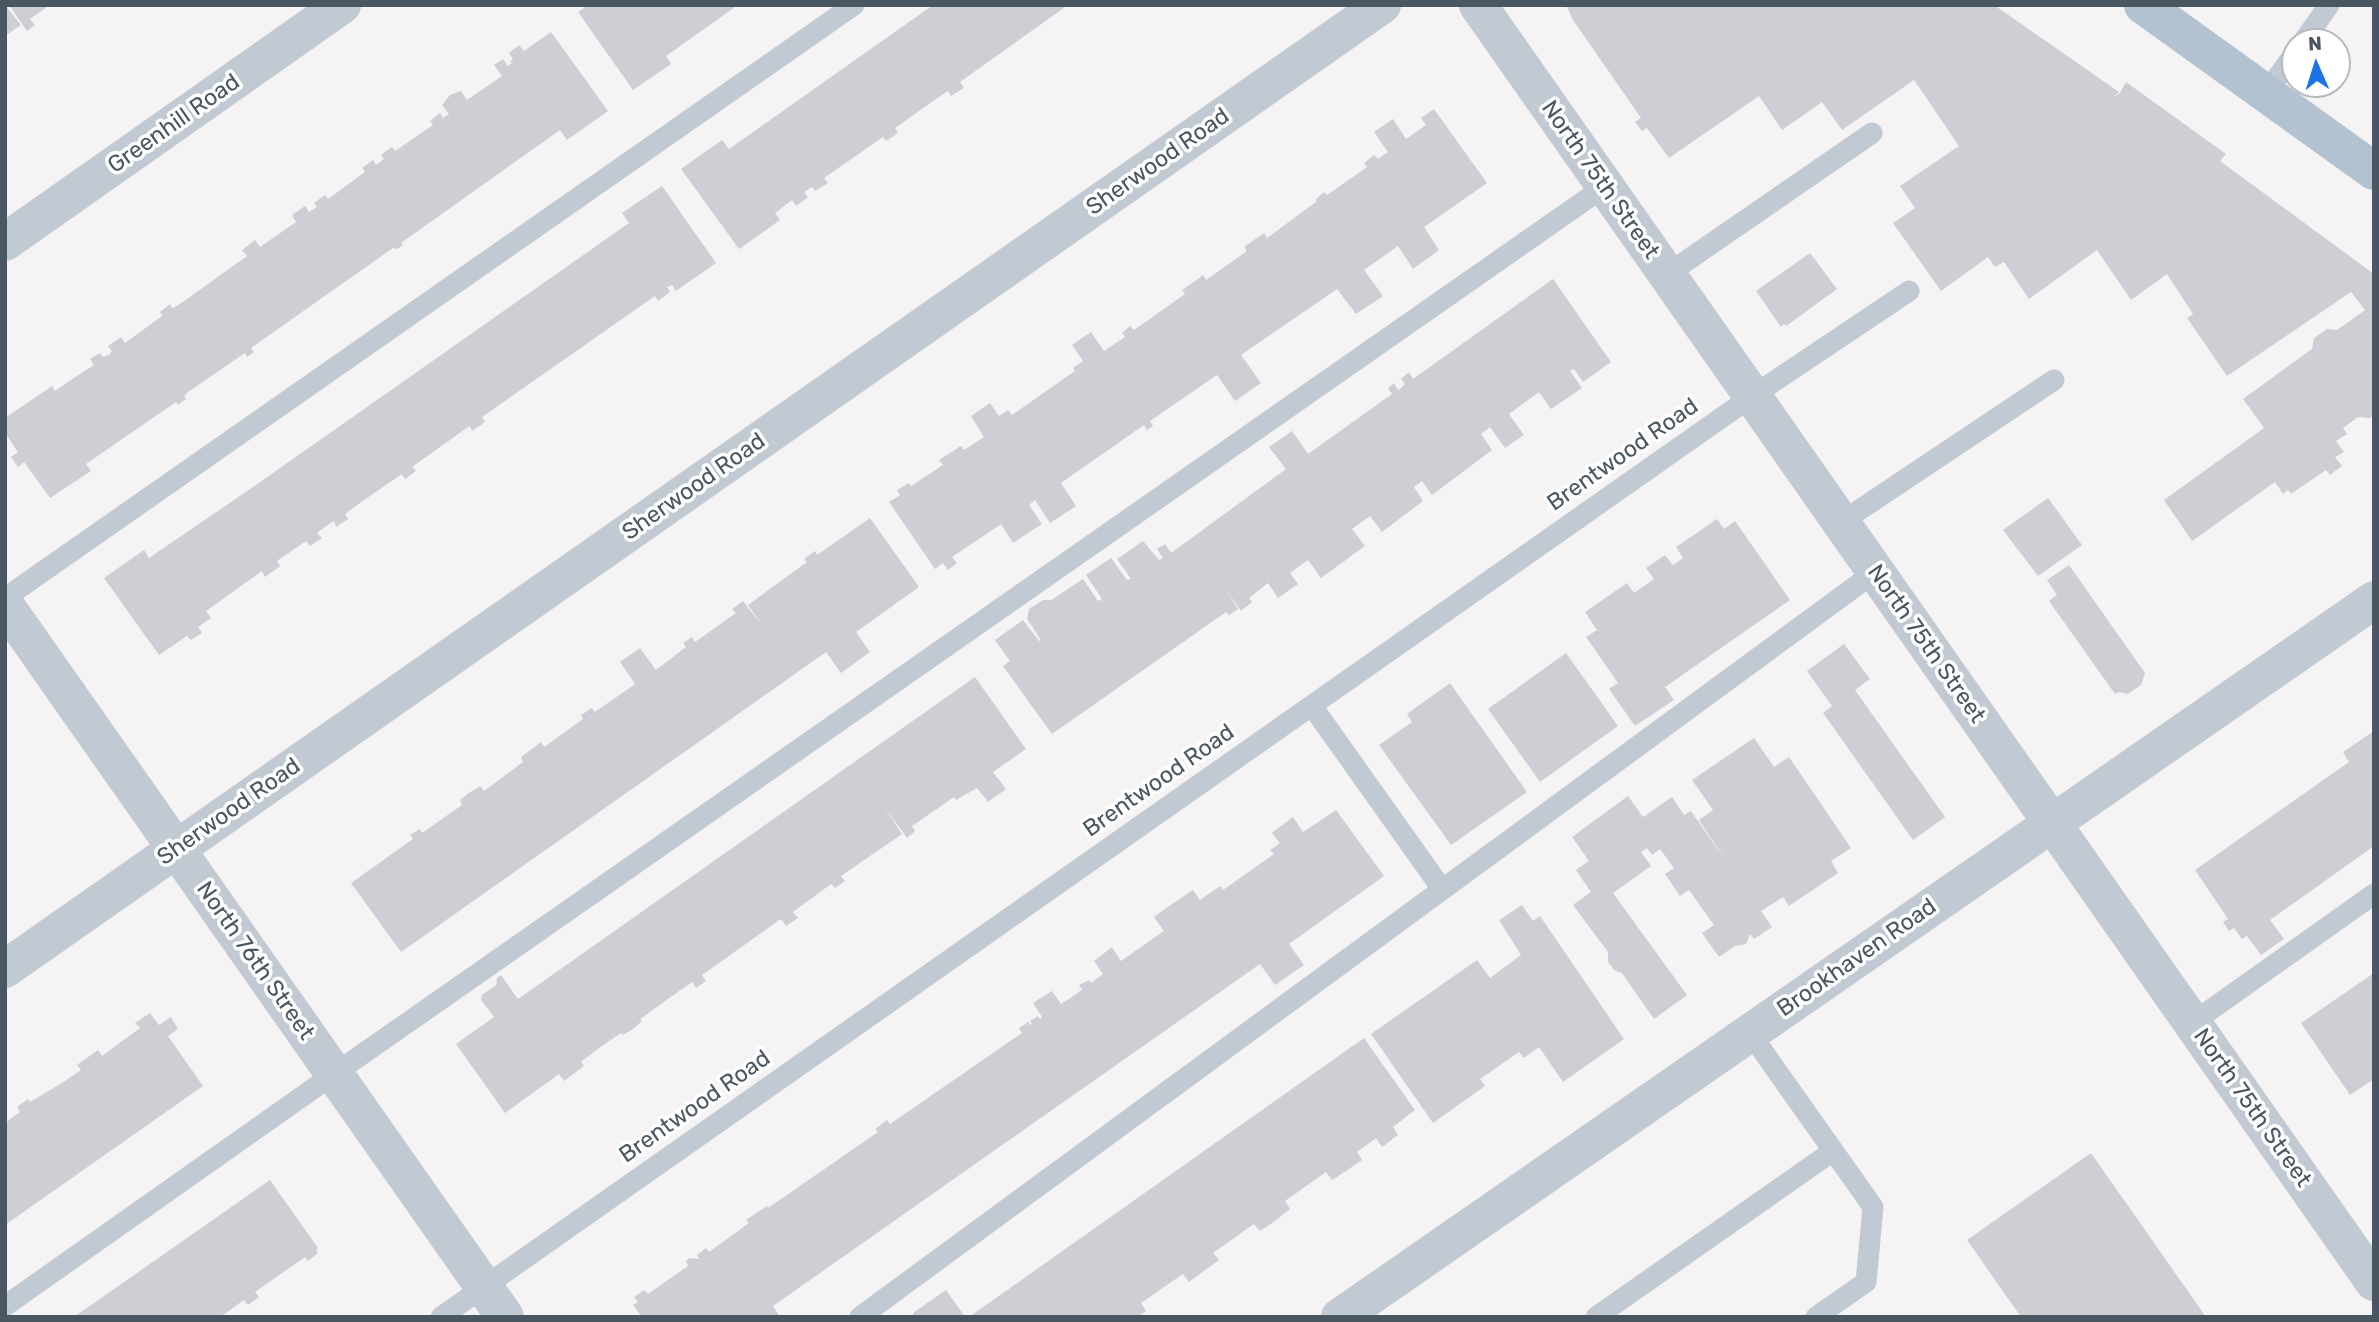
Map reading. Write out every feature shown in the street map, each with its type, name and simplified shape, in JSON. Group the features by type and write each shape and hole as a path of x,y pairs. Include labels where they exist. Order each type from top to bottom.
{"main road":[{"path":"2143,5 2374,171"}],"street":[{"name":"Greenhill Road","path":"5,242 342,5"},
{"name":"Sherwood Road","path":"5,969 1382,5"},
{"name":"North 75th Street","path":"1478,5 2192,1023 2368,1263"},
{"name":"Brookhaven Road","path":"1340,1317 2374,600"},
{"name":"North 76th Street","path":"5,605 494,1302"}],"lane":[{"path":"5,598 854,5"},
{"path":"2313,28 2329,5"},
{"path":"2266,93 2281,72"},
{"path":"1666,275 1872,133"},
{"path":"5,1306 1604,187"},
{"name":"Brentwood Road","path":"441,1317 494,1302 1312,706 1751,397 1909,291"},
{"path":"1840,523 2054,380"},
{"path":"860,1317 1875,572"},
{"path":"1312,706 1442,889"},
{"path":"2192,1023 2374,894"},
{"path":"1750,1033 1873,1207 1866,1282 1816,1317"},
{"path":"1596,1317 1833,1152"}],"building":[{"path":"5,5 21,25 5,36"},
{"path":"9,5 50,5 30,19 35,25 27,31"},
{"path":"588,5 738,5 666,56 671,64 633,90 578,12"},
{"path":"933,5 1068,5 960,82 964,88 951,96 946,92 895,128 898,133 886,141 883,137 824,178 828,183 815,191 812,187 804,192 808,197 796,206 792,200 775,213 780,220 739,249 681,169 722,140 729,149"},
{"path":"1566,5 1994,5 2119,92 2112,98 2120,93 2126,82 2226,154 2220,161 2374,274 2374,415 2370,418 2358,417 2343,428 2347,434 2336,441 2344,452 2335,457 2342,466 2330,475 2326,470 2291,494 2288,490 2283,494 2275,482 2192,541 2164,500 2264,428 2243,399 2312,349 2314,338 2327,329 2337,330 2365,310 2351,292 2227,376 2187,318 2193,314 2167,274 2131,300 2097,250 2029,299 2004,262 1995,267 1988,257 1941,291 1893,223 1915,208 1900,186 1959,146 1914,80 1842,130 1822,102 1782,130 1759,96 1669,158 1647,128 1642,131 1635,122 1641,118 1573,20"},
{"path":"551,32 608,111 567,140 560,130 401,243 403,245 397,249 393,248 251,348 254,352 247,357 245,353 188,392 184,396 186,399 178,405 176,402 86,464 91,471 50,498 24,462 18,467 11,457 18,452 5,433 5,418 52,386 55,391 94,365 90,359 100,353 103,357 109,355 112,351 108,346 121,337 125,343 162,316 160,312 170,304 172,308 177,306 247,256 242,250 255,240 260,247 296,222 292,215 305,206 309,212 317,207 314,203 325,195 328,199 365,172 362,168 373,160 376,165 384,159 381,155 392,147 395,151 433,125 430,121 440,113 443,118 449,114 442,105 450,95 461,91 467,100 502,76 494,65 503,59 508,66 513,59 509,53 519,45 524,51"},
{"path":"1434,109 1487,183 1424,227 1439,250 1413,269 1398,246 1364,270 1383,296 1356,314 1337,289 1241,355 1261,383 1235,401 1217,375 1150,421 1153,426 1147,430 1144,425 1061,483 1076,506 1050,523 1035,500 1029,505 1042,524 1013,543 1001,524 952,557 957,563 948,570 943,563 935,569 889,502 900,495 897,490 909,483 911,486 943,465 939,460 961,446 964,450 984,437 971,416 990,403 999,416 1008,410 1012,415 1075,371 1073,368 1083,361 1072,345 1091,332 1104,351 1125,337 1122,333 1130,326 1134,330 1185,294 1182,290 1203,275 1206,280 1247,251 1244,247 1264,233 1267,238 1316,202 1324,192 1327,195 1367,167 1364,163 1374,155 1378,159 1388,152 1374,132 1393,119 1406,139 1426,125 1421,118"},
{"path":"662,186 716,263 676,291 672,285 667,287 670,292 658,301 655,296 482,417 485,422 472,431 470,426 468,427 412,467 416,471 405,479 402,474 345,514 348,519 336,527 334,521 329,524 317,533 322,538 310,546 306,541 277,561 280,566 265,577 262,571 206,611 211,618 198,627 202,633 191,640 187,636 159,655 104,578 144,550 149,558 629,223 622,213"},
{"path":"1810,253 1837,289 1781,327 1756,291"},
{"path":"1553,279 1611,362 1583,382 1574,369 1570,371 1582,388 1551,409 1539,392 1509,414 1524,435 1505,448 1490,427 1481,434 1492,450 1432,495 1422,481 1414,487 1423,501 1382,532 1370,516 1352,529 1365,546 1321,578 1308,560 1290,573 1298,584 1278,598 1268,583 1249,598 1252,602 1241,611 1226,590 1238,609 1229,615 1226,612 1052,734 1003,666 1010,661 995,640 1023,620 1039,641 1041,640 1027,619 1029,609 1043,600 1051,600 1083,579 1098,601 1102,599 1086,575 1111,558 1127,580 1131,579 1117,559 1143,541 1159,560 1163,558 1157,549 1165,544 1171,553 1286,469 1269,447 1292,431 1308,454 1392,394 1388,388 1394,383 1398,390 1401,388 1405,384 1401,379 1409,372 1413,379"},
{"path":"2048,498 2082,545 2038,576 2003,530"},
{"path":"870,518 919,587 856,632 870,652 841,673 826,652 401,952 351,883 413,839 410,835 420,829 422,833 462,805 460,800 469,793 480,786 484,791 523,762 521,757 541,742 544,747 583,719 581,715 592,708 595,712 635,684 620,662 640,648 656,670 686,647 683,643 692,637 695,642 736,613 732,609 743,601 764,628 748,605 807,562 804,559 815,551 817,555"},
{"path":"1717,519 1724,529 1735,521 1790,600 1665,687 1674,700 1635,726 1609,689 1618,683 1586,637 1597,630 1585,612 1627,583 1634,593 1654,579 1646,568 1665,555 1673,565 1683,558 1676,547"},
{"path":"2069,565 2145,673 2141,685 2128,694 2115,694 2049,601 2057,595 2047,580"},
{"path":"1844,644 1870,679 1855,690 1945,817 1913,840 1823,713 1832,706 1807,671"},
{"path":"1566,653 1618,726 1540,782 1488,709"},
{"path":"975,677 1026,749 993,772 1006,789 988,802 977,788 956,800 954,797 912,826 915,831 907,838 884,806 902,834 841,876 845,881 835,888 831,884 793,912 798,918 786,926 781,919 702,975 706,981 696,988 692,982 640,1019 642,1021 633,1029 623,1035 621,1033 599,1048 581,1062 584,1066 564,1081 559,1074 505,1113 456,1044 494,1017 481,1000 482,995 496,985 497,978 501,975 518,999"},
{"path":"1450,683 1527,792 1451,845 1379,745 1412,722 1407,714"},
{"path":"2374,731 2374,846 2270,920 2284,939 2261,955 2247,936 2242,939 2234,928 2229,931 2223,922 2228,919 2195,870 2349,762 2343,752"},
{"path":"1754,738 1774,767 1789,757 1851,848 1831,861 1838,873 1789,906 1783,897 1761,911 1772,927 1754,939 1750,934 1746,944 1735,946 1719,957 1702,933 1714,925 1689,890 1680,896 1665,874 1674,868 1660,849 1652,855 1647,848 1641,852 1651,866 1613,893 1687,995 1654,1019 1622,973 1614,970 1608,962 1608,952 1573,905 1591,892 1576,870 1589,861 1572,837 1628,796 1643,817 1672,797 1684,815 1691,811 1728,864 1699,820 1713,810 1692,780"},
{"path":"1336,810 1384,876 1289,944 1304,965 1275,985 1260,964 773,1306 780,1317 642,1317 633,1305 638,1302 634,1297 644,1290 648,1294 688,1266 686,1261 689,1258 699,1259 697,1255 706,1248 709,1252 749,1223 746,1220 767,1206 768,1208 878,1132 875,1129 887,1120 890,1124 1022,1033 1019,1028 1028,1022 1032,1024 1030,1021 1038,1016 1040,1019 1042,1017 1033,1003 1052,991 1061,1004 1082,990 1079,985 1089,980 1091,983 1103,974 1094,961 1112,947 1121,961 1164,931 1154,917 1172,904 1193,890 1200,900 1220,886 1223,890 1274,854 1270,850 1280,843 1272,833 1293,817 1303,832"},
{"path":"1522,905 1533,921 1540,916 1624,1039 1563,1082 1539,1047 1524,1058 1519,1052 1480,1079 1485,1086 1433,1123 1371,1034 1477,960 1490,978 1521,955 1499,920"},
{"path":"2374,973 2374,1079 2350,1095 2301,1023"},
{"path":"150,1013 159,1025 171,1017 178,1029 168,1036 203,1086 5,1225 5,1123 20,1112 17,1107 28,1099 30,1102 62,1083 81,1070 77,1065 98,1050 102,1056 140,1028 135,1023"},
{"path":"1364,1038 1415,1110 1393,1127 1398,1135 1382,1147 1376,1138 1357,1152 1362,1160 1346,1171 1332,1180 1326,1172 1285,1201 1290,1209 1275,1221 1260,1231 1254,1224 1213,1253 1219,1260 1189,1282 1183,1274 1141,1303 1146,1311 1138,1317 969,1317"},
{"path":"2091,1153 2206,1317 2021,1317 1967,1240"},
{"path":"270,1180 318,1248 318,1253 308,1261 305,1257 255,1292 259,1297 248,1305 244,1300 220,1317 74,1317"},
{"path":"946,1290 965,1317 915,1317 913,1313"}]}
